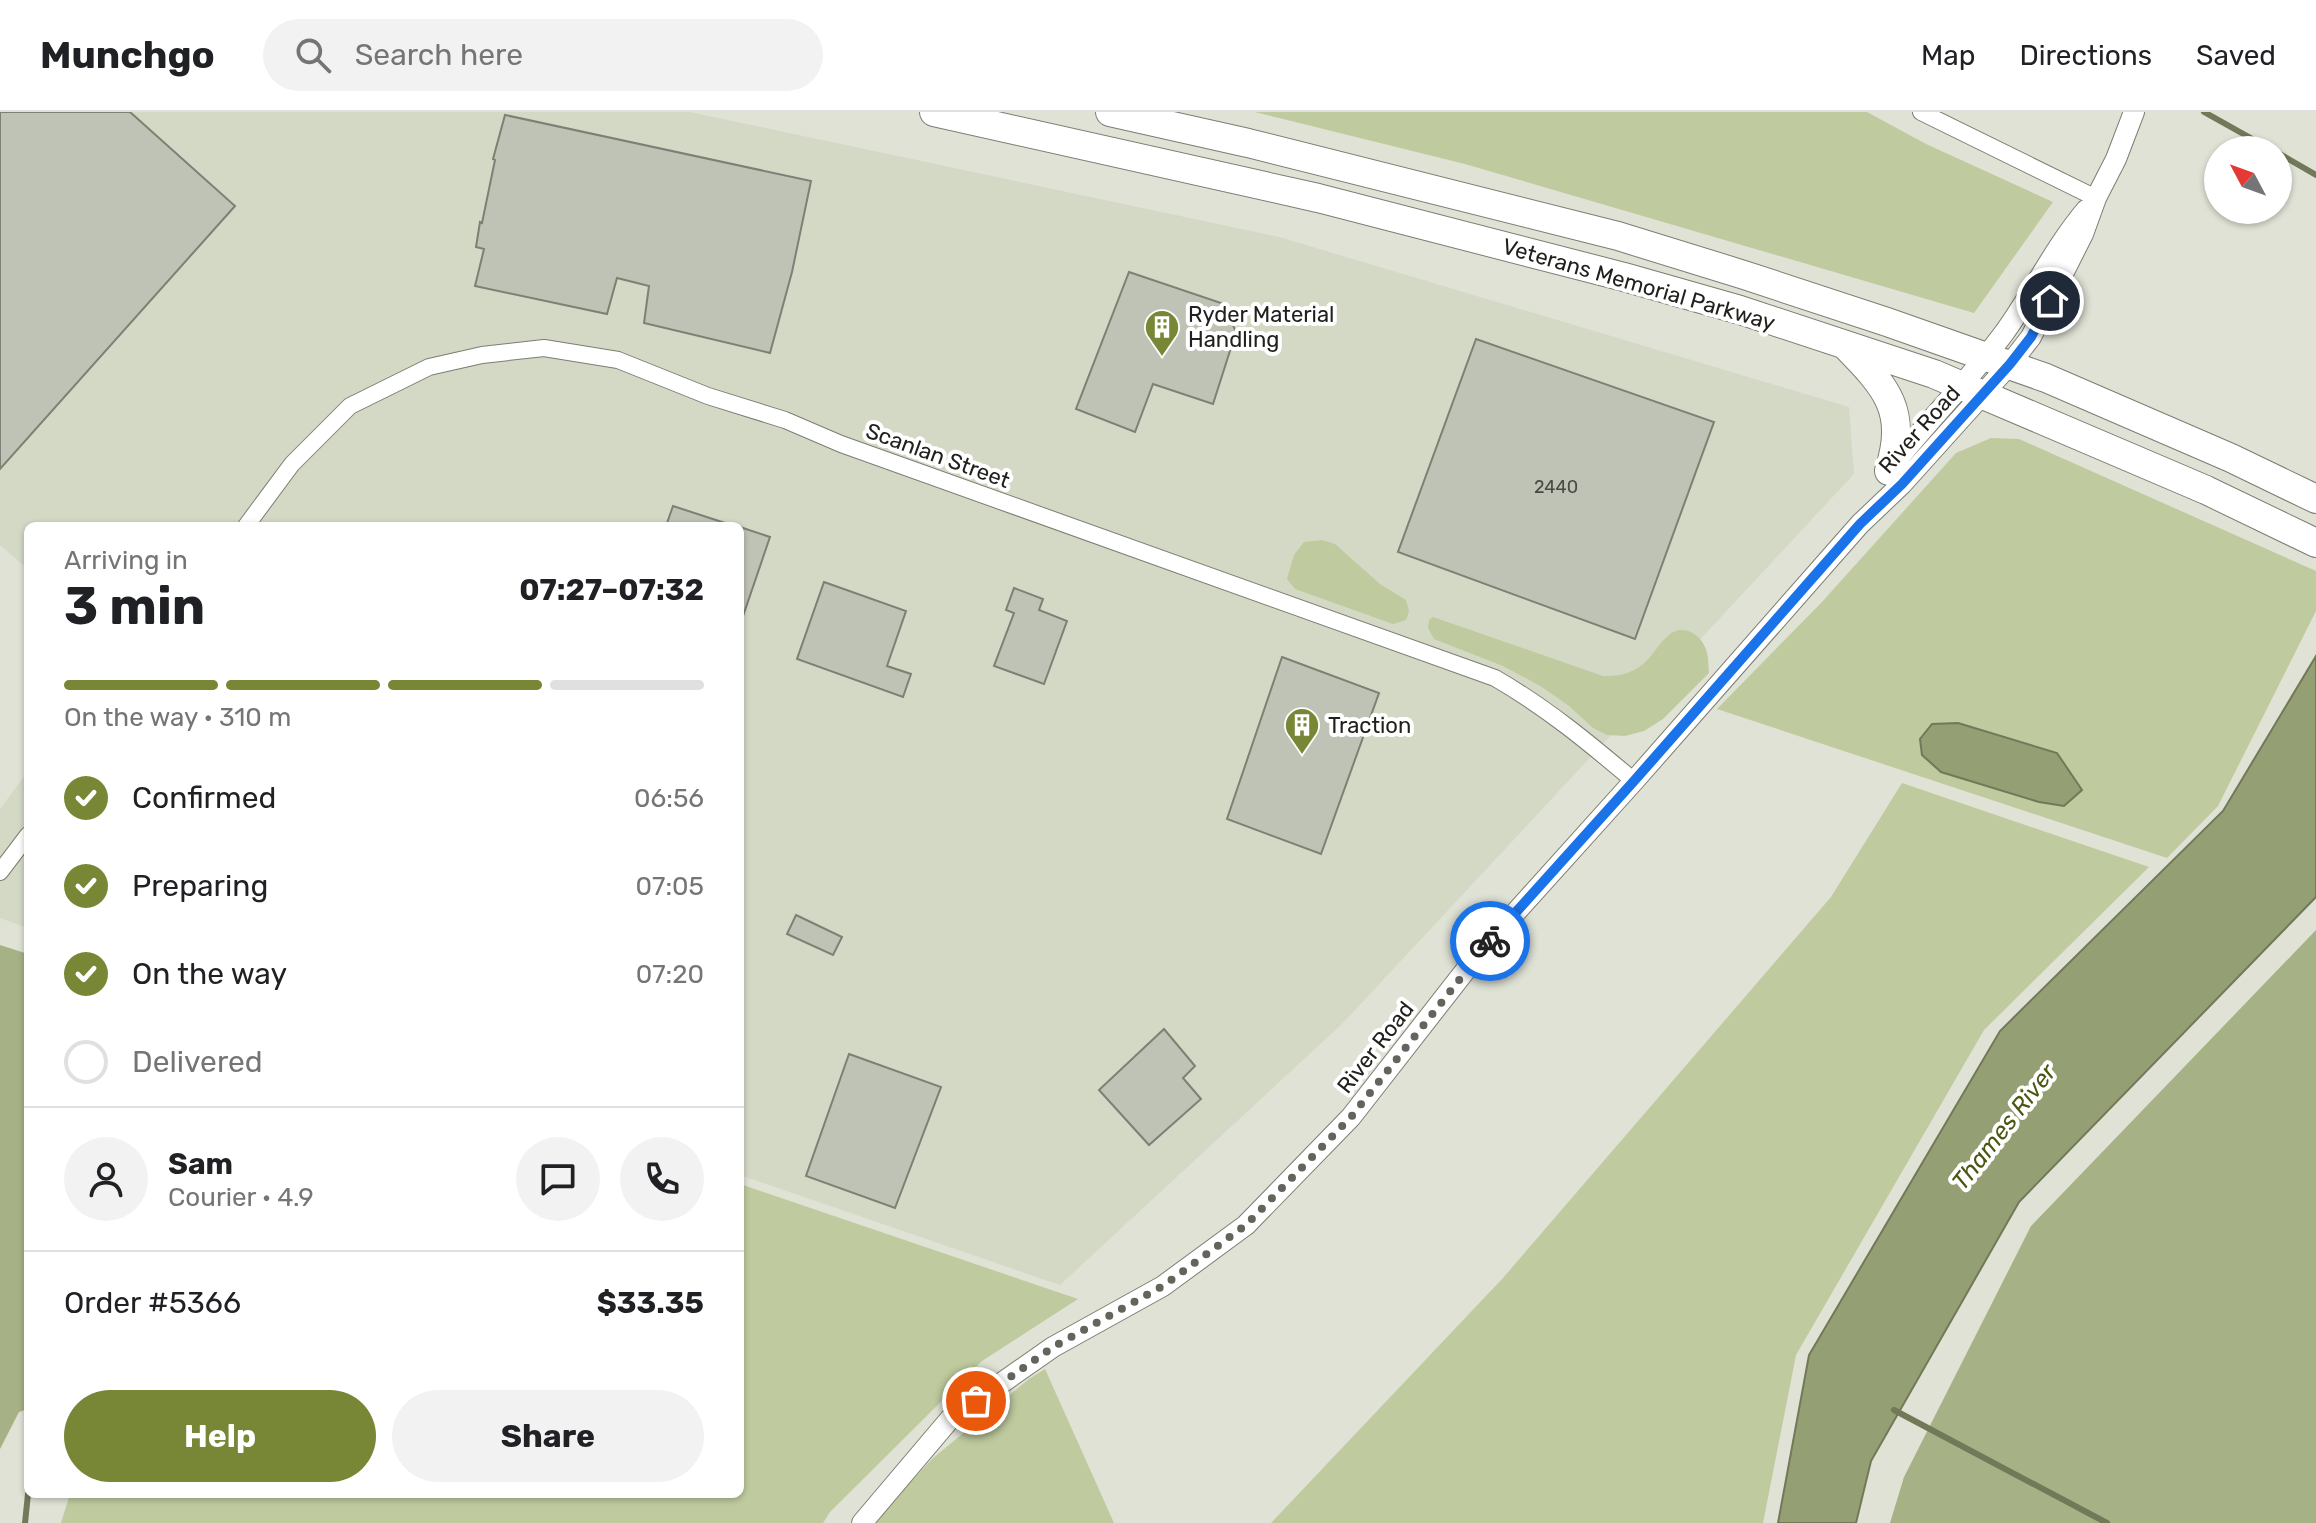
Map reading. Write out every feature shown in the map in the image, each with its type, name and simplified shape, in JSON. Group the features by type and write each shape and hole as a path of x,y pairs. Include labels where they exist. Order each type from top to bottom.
{"highway":[{"name":"Veterans Memorial Parkway","path":"934,112 1318,198 1740,310 1926,371 2206,490 2312,541"},
{"name":"Veterans Memorial Parkway","path":"1110,112 1248,143 1618,236 1873,317 1998,360 2217,452 2312,497"},
{"path":"1843,343 1881,383 1893,409 1897,434 1889,471"}],"street":[{"path":"1921,112 2096,198"},
{"name":"River Road","path":"862,1523 950,1419 1053,1347 1163,1286 1246,1225 1351,1117 1479,953 1860,524 1902,484 1998,360 2031,337 2083,234 2130,121"},
{"name":"Scanlan Street","path":"249,522 292,464 350,406 429,367 482,355 544,348 618,360 708,396 785,420 841,444 1495,678 1567,725 1634,781"},
{"name":"River Road","path":"1860,524 1889,471 1973,390"},
{"path":"0,872 24,840"}],"shaded area":[{"path":"0,112 690,112 1279,237 1849,407 1854,474 1343,1023 1060,1285 744,1176 744,522 24,522 24,566 0,545"},
{"path":"1255,112 1867,112 1926,144 2053,202 1974,313 1465,164"},
{"path":"1991,438 2019,439 2316,571 2316,611 2218,806 2167,858 1717,709 1822,602 1956,453"},
{"path":"1322,540 1335,544 1380,584 1406,600 1409,611 1406,620 1393,624 1295,589 1287,579 1294,555 1304,542"},
{"path":"1433,617 1603,676 1635,670 1670,634 1685,630 1703,642 1709,673 1663,719 1644,731 1625,736 1607,735 1593,728 1542,687 1503,666 1434,639 1428,628 1429,620"},
{"path":"24,776 24,927 0,918 0,809"},
{"path":"1902,783 2149,867 1984,1030 1796,1355 1763,1523 1271,1523 1503,1278 1831,897"},
{"path":"2316,930 2316,1523 1890,1523 1904,1477 2031,1226"},
{"path":"0,945 24,953 24,1410 19,1412 0,1449"},
{"path":"744,1185 1078,1299 982,1361 830,1512 823,1523 61,1523 69,1498 744,1498"},
{"path":"1045,1369 1114,1523 873,1523 932,1459"}],"water":[{"name":"Thames River","path":"2316,656 2316,897 2019,1202 1871,1461 1856,1523 1778,1523 1809,1355 2000,1031 2223,811"},
{"path":"1958,723 2057,753 2082,790 2064,806 2039,802 1941,772 1922,755 1920,739 1932,724"}],"building":[{"path":"0,112 130,112 235,206 0,469"},
{"path":"505,115 811,181 792,272 770,353 644,323 649,286 617,278 607,314 475,286 484,249 476,247 480,222"},
{"name":"Ryder Material Handling","path":"1129,272 1224,304 1236,332 1213,404 1153,384 1135,432 1076,409"},
{"path":"1476,339 1714,422 1635,639 1398,552"},
{"path":"673,506 722,522 667,522"},
{"path":"744,528 770,537 744,613"},
{"path":"824,582 906,611 887,666 911,674 903,697 797,659"},
{"path":"1014,588 1043,599 1039,610 1067,621 1044,684 994,666 1014,613 1006,610"},
{"name":"Traction","path":"1282,657 1379,693 1321,854 1227,819"},
{"path":"796,915 842,937 833,955 787,934"},
{"path":"1164,1029 1195,1066 1183,1078 1201,1099 1149,1145 1099,1090"},
{"path":"849,1054 941,1087 895,1208 806,1176"}],"waterway":[{"path":"2204,112 2247,136"},
{"path":"2292,161 2316,175"},
{"path":"1894,1410 2107,1523"},
{"path":"25,1523 28,1498"}],"way so far":[{"path":"976,1401 1053,1347 1163,1286 1246,1225 1351,1117 1490,941"}],"place":[{"name":"Ryder Material Handling","path":"1162,358"},
{"name":"Traction","path":"1302,756"}],"route":[{"path":"1490,941 1860,524 1902,484 2010,364 2031,337 2050,301"}]}
